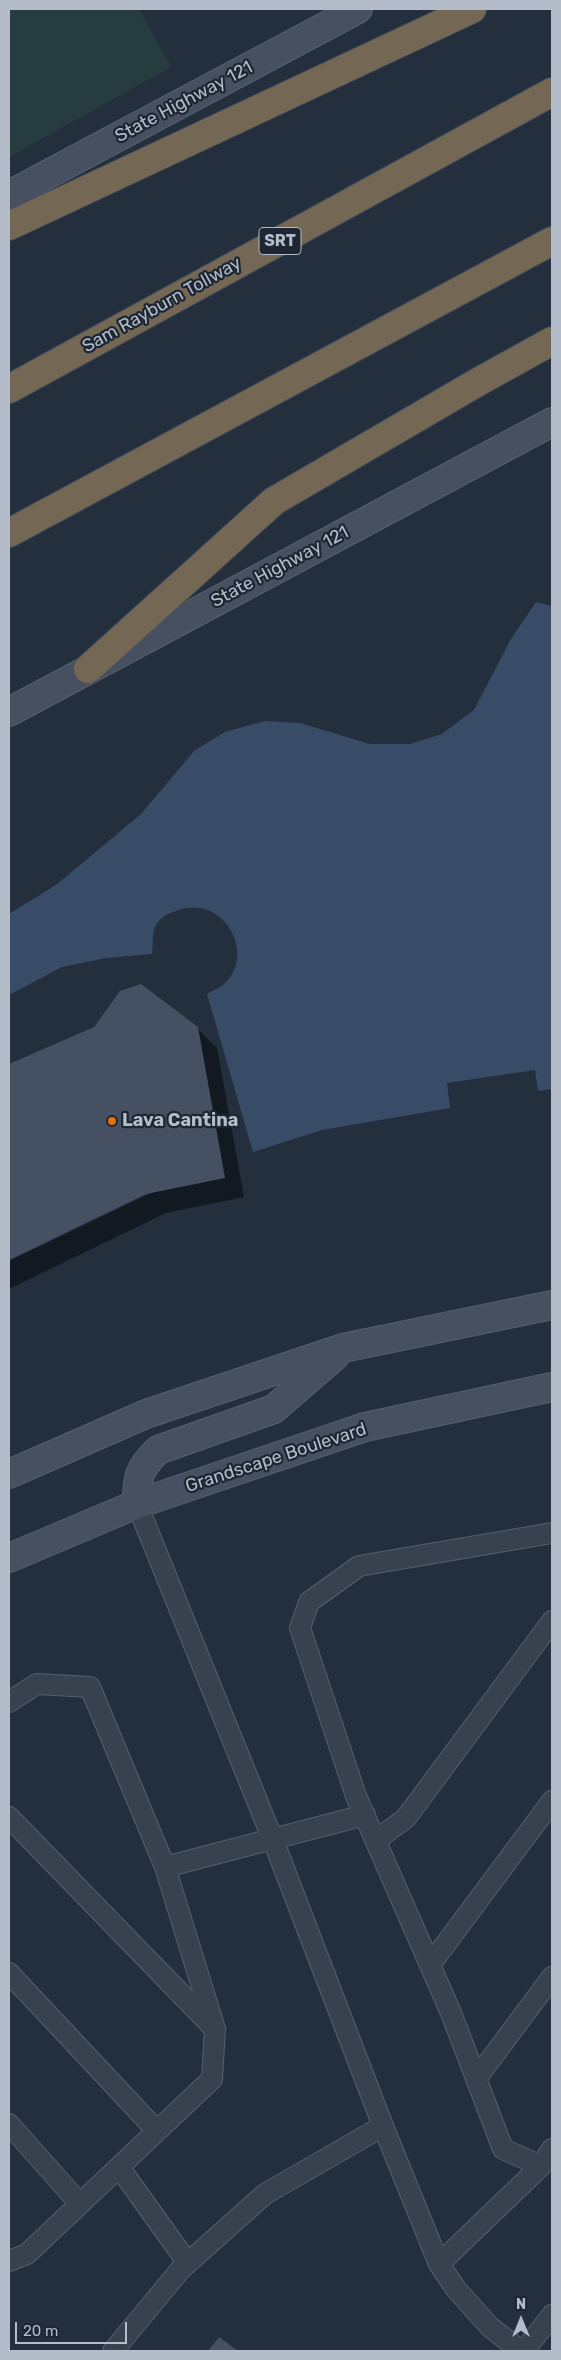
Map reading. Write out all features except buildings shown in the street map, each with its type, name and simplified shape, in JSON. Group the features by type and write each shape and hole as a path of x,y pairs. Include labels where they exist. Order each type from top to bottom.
{"highway":[{"path":"9,226 472,9"},
{"name":"Sam Rayburn Tollway","path":"9,389 552,92"},
{"path":"9,533 552,241"},
{"path":"88,669 274,501 478,382 552,342"}],"street":[{"name":"State Highway 121","path":"9,194 358,9"},
{"name":"State Highway 121","path":"9,712 552,422"},
{"path":"9,1474 146,1414 344,1348 552,1305"},
{"path":"138,1504 138,1480 144,1463 158,1450 274,1409 344,1348"},
{"name":"Grandscape Boulevard","path":"9,1558 138,1504 365,1427 552,1387"}],"lane":[{"path":"138,1504 273,1840 383,2126 439,2264 456,2289 490,2327 522,2351 552,2315"},
{"path":"540,2166 503,2149 430,1965 356,1796 300,1628 309,1602 359,1566 552,1533"},
{"path":"376,1840 406,1818 552,1621"},
{"path":"9,1702 37,1684 90,1687 165,1867 215,2029 212,2079 27,2254 9,2260"},
{"path":"430,1965 552,1801"},
{"path":"165,1867 365,1815"},
{"path":"9,1817 215,2029"},
{"path":"9,1973 157,2131"},
{"path":"476,2079 552,1977"},
{"path":"9,2124 80,2204"},
{"path":"113,2351 187,2262 265,2194 383,2126"},
{"path":"439,2264 540,2166 552,2149"},
{"path":"119,2167 187,2262"}],"green space":[{"path":"9,9 139,9 171,67 9,157"}],"water":[{"path":"536,602 552,606 552,1089 538,1091 535,1070 447,1083 450,1108 322,1130 253,1152 207,994 224,984 234,971 237,957 236,942 230,929 220,918 208,910 193,907 173,912 159,921 154,930 152,954 106,958 62,967 9,995 9,914 56,885 141,814 195,750 225,732 265,721 300,723 370,744 410,744 442,734 474,710 511,639"}],"place":[{"name":"Lava Cantina","path":"112,1121"}]}
